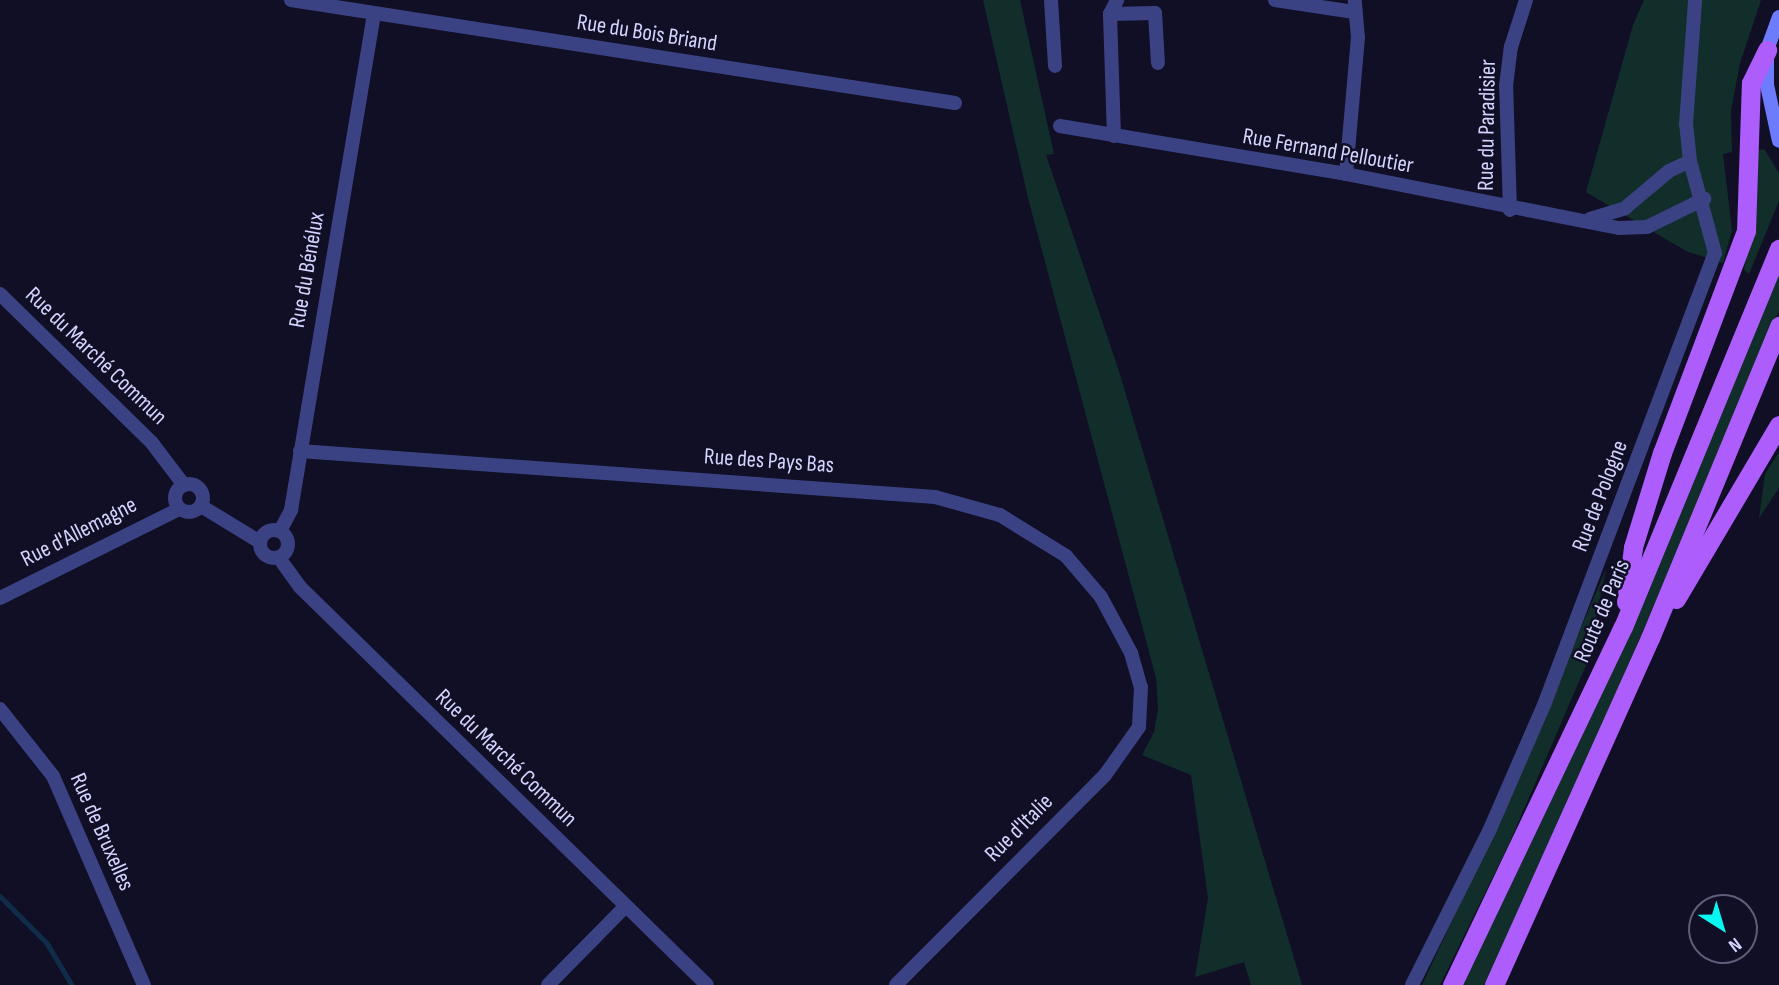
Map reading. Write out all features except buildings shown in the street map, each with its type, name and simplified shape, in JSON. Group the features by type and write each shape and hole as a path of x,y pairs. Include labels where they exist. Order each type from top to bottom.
{"main road":[{"path":"1623,627 1633,547 1662,453 1746,231 1751,83 1779,17"},
{"path":"1767,50 1766,85 1779,141"},
{"name":"Route de Paris","path":"1452,985 1623,627 1779,249"},
{"path":"1494,985 1650,638 1779,326"},
{"path":"1650,638 1779,425"}],"street":[{"name":"Rue du Bois Briand","path":"291,0 955,103"},
{"path":"1051,0 1055,66"},
{"path":"1114,136 1110,14 1117,0"},
{"path":"1275,0 1354,6 1358,38 1346,174"},
{"name":"Rue du Paradisier","path":"1510,210 1506,86 1511,47 1526,0"},
{"name":"Rue de Pologne","path":"1412,985 1490,829 1544,705 1715,253 1704,199 1690,161 1687,71 1695,0"},
{"path":"1110,14 1154,13 1158,63"},
{"name":"Rue du Bénélux","path":"280,531 291,510 374,14"},
{"name":"Rue Fernand Pelloutier","path":"1060,126 1346,174 1510,210 1589,219 1619,228 1647,228 1704,199"},
{"name":"Rue Fernand Pelloutier","path":"1589,219 1625,208 1660,178 1690,161"},
{"name":"Rue du Marché Commun","path":"0,294 152,443 184,485"},
{"name":"Rue des Pays Bas","path":"300,451 779,484 969,503 1040,536 1084,575 1118,626 1141,687"},
{"path":"184,485 200,489 201,506 188,512 179,509 176,494 184,485"},
{"path":"201,506 260,542 263,554 279,558 288,543 280,531 267,531 260,542"},
{"name":"Rue d'Allemagne","path":"0,598 179,509"},
{"name":"Rue du Marché Commun","path":"279,558 300,587 707,985"},
{"name":"Rue d'Italie","path":"895,985 1122,757 1139,727 1141,687"},
{"name":"Rue de Bruxelles","path":"0,709 53,776 144,985"},
{"path":"548,985 625,907"}],"green space":[{"path":"983,0 1020,0 1054,154 1046,155 1118,368 1302,985 1251,985 1244,962 1195,977 1208,898 1191,775 1142,755 1154,732 1158,709 1156,678 1028,198"},
{"path":"1644,0 1761,0 1740,63 1731,111 1732,152 1723,154 1732,230 1723,263 1686,251 1586,192 1633,25"},
{"path":"1764,149 1779,173 1779,201 1749,274 1744,270 1756,205 1752,152"},
{"path":"1779,274 1779,311 1622,680 1485,985 1462,985 1581,738"},
{"path":"1779,452 1779,488 1759,518 1765,474"},
{"path":"1606,569 1587,663 1509,844 1440,985 1422,985 1499,821"}],"waterway":[{"path":"0,896 47,943 72,985"}]}
